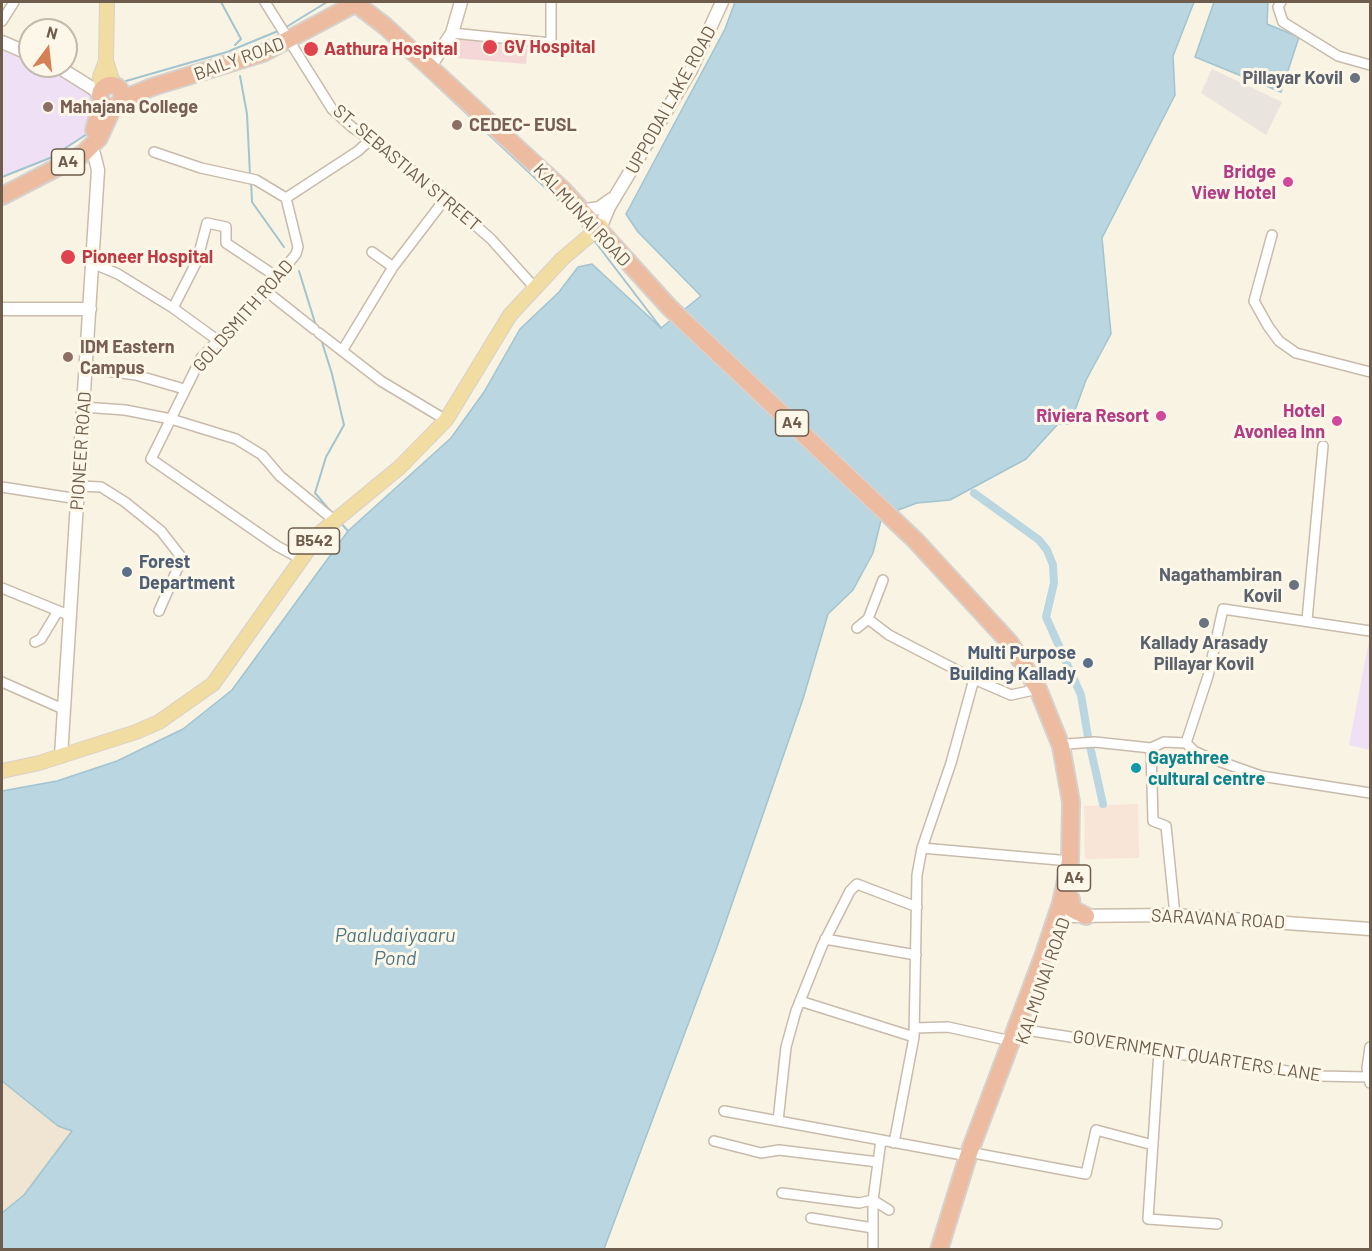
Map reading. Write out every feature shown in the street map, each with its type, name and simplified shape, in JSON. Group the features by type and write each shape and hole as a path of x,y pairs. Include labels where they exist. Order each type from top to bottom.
{"highway":[{"name":"BAILY ROAD","path":"110,95 152,87 253,56 355,3"},
{"name":"KALMUNAI ROAD","path":"355,3 435,59 587,210 602,231"},
{"name":"KALMUNAI ROAD","path":"355,3 397,36 553,181 671,305 917,539 1014,639 1051,702 1076,793 1076,862 1071,899 1026,1030 974,1155 949,1250"},
{"name":"A4","path":"2,196 78,157 92,146 106,126 110,95"},
{"name":"A4","path":"2,186 62,156 88,138 110,95"},
{"name":"KALMUNAI ROAD","path":"917,539 1010,643 1038,689 1064,745 1071,802 1070,861 1060,903 939,1250"},
{"path":"1071,899 1072,909 1086,916"}],"main road":[{"path":"107,2 106,61 100,77 110,95"},
{"name":"B542","path":"2,771 61,756 159,722 213,684 320,533 400,467 446,420 510,315 582,241 596,237 602,231"}],"street":[{"path":"2,21 14,2"},
{"name":"ST. SEBASTIAN STREET","path":"265,2 332,109 353,128 372,138 491,239 535,288"},
{"path":"435,59 452,33 461,2"},
{"path":"452,33 551,43 551,2"},
{"name":"UPPODAI LAKE ROAD","path":"602,231 615,197 691,70 722,2"},
{"path":"1281,2 1278,7 1283,22 1338,56 1371,66"},
{"path":"2,42 18,49"},
{"path":"78,77 110,95"},
{"path":"154,152 201,168 251,179 286,198 358,151 372,138"},
{"name":"PIONEER ROAD","path":"61,756 98,170 92,146"},
{"path":"587,210 599,208 615,197"},
{"name":"GOLDSMITH ROAD","path":"286,198 298,247 296,254 220,342 201,358 151,459 277,546 301,559"},
{"path":"342,351 393,267 445,199"},
{"path":"173,308 197,261 207,223 226,227 226,243 277,277"},
{"path":"1272,235 1254,301 1268,326 1279,341 1296,353 1371,372"},
{"path":"372,252 393,267"},
{"path":"92,263 118,274 173,308 220,342"},
{"path":"266,291 381,381 446,420"},
{"path":"2,309 90,309"},
{"path":"86,368 136,375 184,389"},
{"path":"83,407 125,410 171,419 218,432 252,448 335,521"},
{"path":"1307,620 1323,446"},
{"path":"78,486 101,487 125,502 161,531 182,558 159,611"},
{"path":"2,487 78,500"},
{"path":"857,628 868,619 883,580"},
{"path":"2,588 70,616"},
{"path":"1186,743 1208,676 1223,609 1307,620 1371,632"},
{"path":"35,642 41,639 58,611"},
{"path":"868,619 889,635 974,679 1011,694 1038,689"},
{"path":"894,1143 914,1033 917,875 922,848 951,763 974,679"},
{"path":"3,686 63,709"},
{"path":"1064,745 1095,742 1151,748 1164,742 1186,743 1200,754 1261,776 1371,793"},
{"path":"1151,748 1153,821 1166,826 1175,915"},
{"path":"922,848 1070,861"},
{"path":"778,1121 786,1047 800,1001 825,939 857,884 917,907"},
{"name":"SARAVANA ROAD","path":"1066,916 1175,915 1371,929"},
{"path":"825,939 916,955"},
{"path":"800,1001 914,1033 948,1027 1011,1041"},
{"name":"GOVERNMENT QUARTERS LANE","path":"1026,1030 1319,1076 1369,1080"},
{"path":"1369,1080 1371,1047"},
{"path":"1159,1051 1149,1219 1217,1224"},
{"path":"724,1112 894,1143 1086,1174 1096,1130 1153,1145"},
{"path":"873,1250 873,1200 881,1140"},
{"path":"714,1141 761,1153 779,1150 878,1162"},
{"path":"782,1193 859,1203 873,1200 889,1210"},
{"path":"811,1218 873,1228"}],"shaded area":[{"name":"GV Hospital","path":"454,35 528,42 526,64 455,58 452,53"},
{"name":"Mahajana College","path":"2,45 18,54 18,78 65,78 89,91 94,101 89,133 86,136 50,159 5,177 2,170"},
{"path":"1212,69 1282,102 1266,135 1201,93"},
{"path":"1370,635 1370,750 1349,745"},
{"path":"1138,804 1139,858 1085,859 1084,806"},
{"path":"2,1081 58,1126 72,1131 24,1195 2,1213"}],"water":[{"name":"Paaludaiyaaru Pond","path":"735,2 1194,2 1173,56 1175,95 1102,238 1111,334 1086,380 1070,424 1058,424 1026,459 950,500 917,503 882,516 873,553 853,590 828,614 803,699 717,947 604,1249 2,1250 2,1213 24,1195 72,1131 58,1126 2,1081 2,791 57,781 117,761 183,729 232,690 348,531 451,438 484,392 520,329 559,292 578,267 592,264 661,328 701,296 638,232 626,214 725,29"},
{"path":"1214,2 1268,2 1267,24 1299,37 1281,92 1195,57"}],"waterway":[{"path":"221,2 241,39 235,45"},
{"path":"283,29 327,2"},
{"path":"126,81 227,52 278,31"},
{"path":"240,76 247,114 250,175"},
{"path":"433,82 570,211 586,230"},
{"path":"89,92 94,103"},
{"path":"2,177 50,158 87,134"},
{"path":"251,181 252,202 284,247"},
{"path":"593,239 661,328"},
{"path":"299,271 316,326"},
{"path":"321,339 344,425 326,457 315,493 332,513"},
{"path":"974,493 1039,540 1047,550 1053,565 1054,583 1046,617 1081,695 1088,737"},
{"path":"340,522 348,531"},
{"path":"1090,746 1103,804"}],"place":[{"name":"GV Hospital","path":"490,47"},
{"name":"Aathura Hospital","path":"311,49"},
{"name":"Pillayar Kovil","path":"1355,78"},
{"name":"Mahajana College","path":"48,107"},
{"name":"CEDEC- EUSL","path":"457,125"},
{"name":"Bridge View Hotel","path":"1288,182"},
{"name":"Pioneer Hospital","path":"68,257"},
{"name":"IDM Eastern Campus","path":"68,357"},
{"name":"Riviera Resort","path":"1161,416"},
{"name":"Hotel Avonlea Inn","path":"1337,421"},
{"name":"Forest Department","path":"127,572"},
{"name":"Nagathambiran Kovil","path":"1294,585"},
{"name":"Kallady Arasady Pillayar Kovil","path":"1204,623"},
{"name":"Multi Purpose Building Kallady","path":"1088,663"},
{"name":"Gayathree cultural centre","path":"1136,768"}]}
